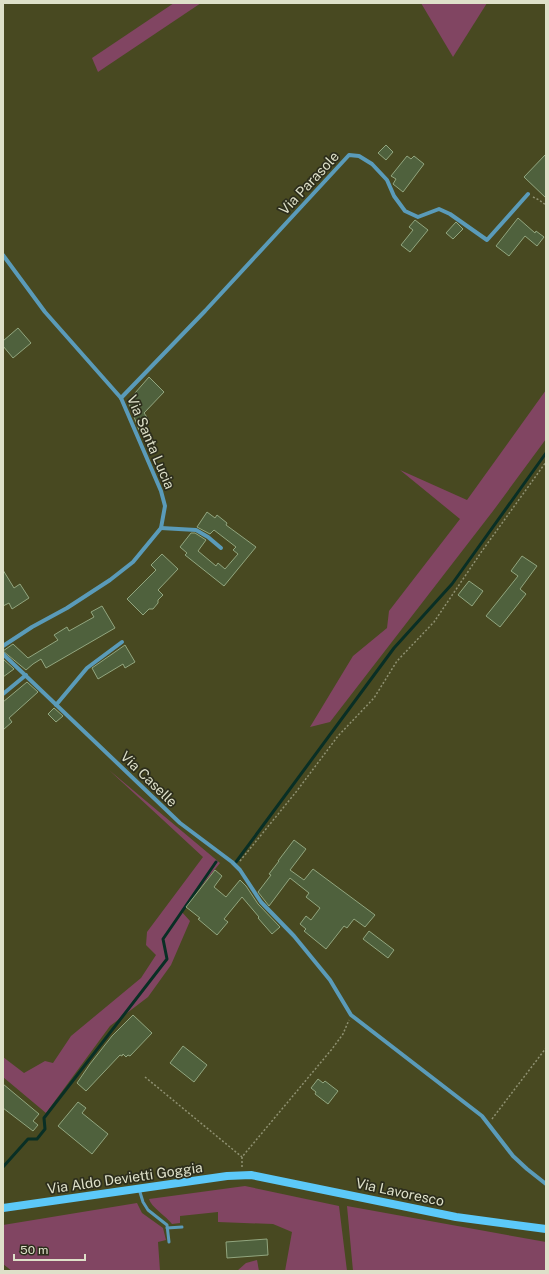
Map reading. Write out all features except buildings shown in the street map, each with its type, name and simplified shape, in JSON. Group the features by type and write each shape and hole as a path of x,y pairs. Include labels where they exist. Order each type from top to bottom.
{"street":[{"name":"Via Parasole","path":"121,398 206,311 349,155 359,156 372,164 387,180 394,196 405,210 418,218 439,209 450,214 487,240 528,194"},
{"name":"Via Santa Lucia","path":"3,255 46,312 121,398 161,491 165,506 162,528"},
{"path":"3,646 32,627 67,608 110,580 133,562 162,528 196,530 208,537 221,548"},
{"path":"56,705 87,668 122,642"},
{"name":"Via Caselle","path":"3,654 180,823 232,862 240,870 261,902 294,936 330,980 351,1015"},
{"path":"3,694 26,676"},
{"path":"351,1015 482,1116 502,1144 513,1156 546,1184"},
{"name":"Via Aldo Devietti Goggia","path":"3,1208 139,1190 227,1176 246,1175"},
{"name":"Via Lavoresco","path":"246,1175 456,1217 546,1229"}],"lane":[{"path":"139,1190 143,1202 148,1210 167,1225 169,1242"},
{"path":"167,1228 182,1227"}],"path":[{"path":"528,194 546,205"},
{"path":"236,867 296,792 338,736 374,698 397,661 434,622 482,550 546,462"},
{"path":"242,1157 332,1049 343,1034 351,1015"},
{"path":"488,1123 546,1048"},
{"path":"145,1077 242,1157 246,1175"}],"shaded area":[{"path":"174,3 201,3 98,72 92,58"},
{"path":"421,3 487,3 453,57"},
{"path":"546,390 546,439 493,511 330,722 310,727 353,656 387,628 389,611 460,519 400,470 467,500"},
{"path":"109,770 220,863 181,911 190,921 171,965 148,997 110,1026 46,1113 3,1077 3,1057 24,1073 45,1061 53,1063 71,1036 141,978 156,955 146,945 147,932 203,857"},
{"path":"245,1186 339,1206 347,1271 285,1271 292,1232 273,1224 218,1222 218,1212 180,1216 180,1223 172,1224 150,1202 149,1199"},
{"path":"137,1203 142,1213 163,1228 166,1240 158,1242 160,1271 12,1271 3,1264 3,1225"},
{"path":"347,1206 546,1242 546,1271 353,1271"},
{"path":"257,1260 259,1271 237,1271 246,1263"}],"waterway":[{"path":"236,862 394,648 452,584 546,453"},
{"path":"3,1167 28,1139 37,1139 45,1129 44,1118 167,959 163,939 216,862"}]}
